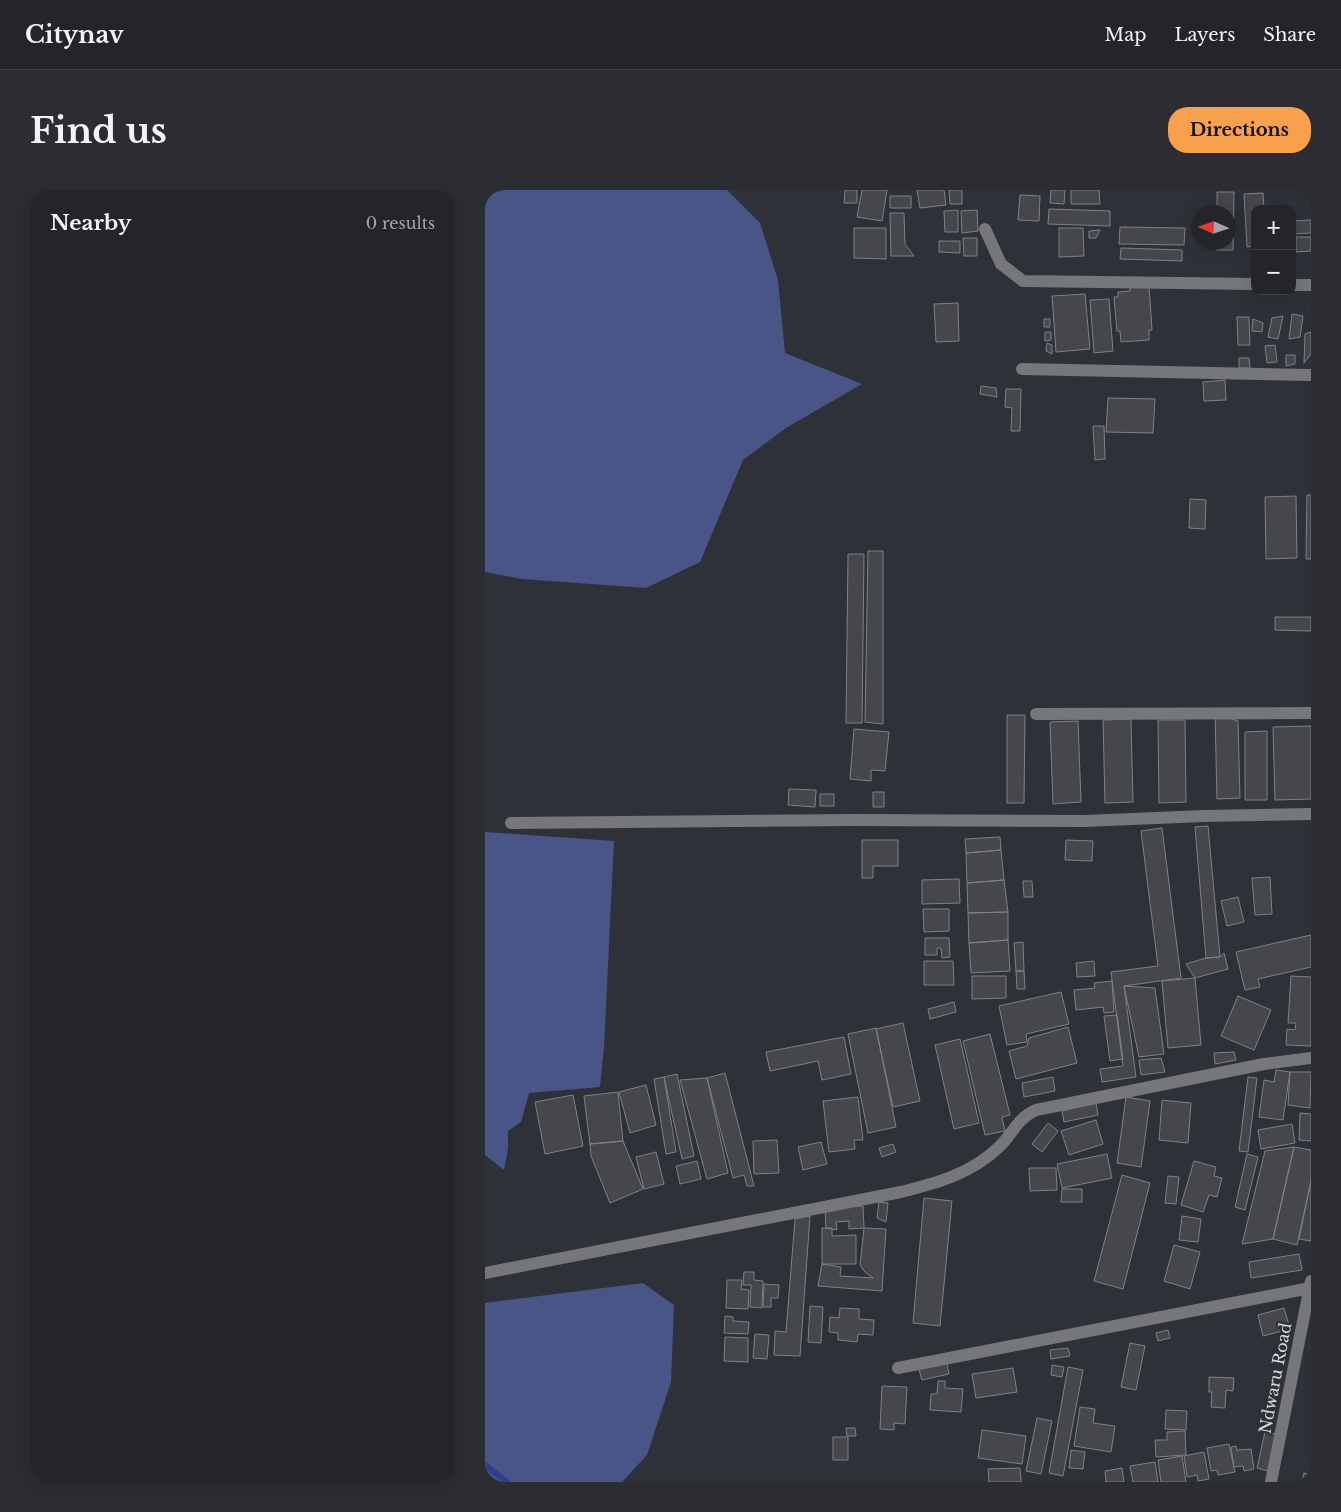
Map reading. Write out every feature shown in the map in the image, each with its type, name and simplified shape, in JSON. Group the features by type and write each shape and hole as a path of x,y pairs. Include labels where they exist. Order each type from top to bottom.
{"street":[{"path":"985,229 1001,264 1023,281 1251,284"},
{"path":"1296,285 1311,285"},
{"path":"1022,369 1311,375"},
{"path":"1036,714 1311,713"},
{"path":"511,823 843,820 1085,821 1311,814"},
{"path":"485,1273 901,1192 953,1178 975,1166 1000,1146 1025,1116 1036,1110 1264,1064 1311,1058"},
{"path":"898,1368 1310,1284"},
{"name":"Ndwaru Road","path":"1271,1482 1310,1284"}],"shaded area":[{"path":"485,190 727,190 760,223 778,280 785,353 862,384 786,428 743,460 700,562 646,588 522,579 485,572"},
{"path":"485,832 614,841 604,1048 600,1087 529,1093 521,1122 508,1131 508,1148 504,1170 485,1155"},
{"path":"643,1283 674,1305 671,1382 647,1455 622,1482 485,1482 485,1303"}],"building":[{"path":"845,190 857,190 857,203 844,203"},
{"path":"862,190 887,190 882,221 857,217"},
{"path":"917,190 944,190 946,205 920,208"},
{"path":"949,190 962,190 962,204 950,204"},
{"path":"1051,190 1065,190 1064,204 1050,203"},
{"path":"1071,190 1099,190 1100,204 1071,204"},
{"path":"1217,192 1234,192 1234,205 1217,205"},
{"path":"1263,193 1264,205 1251,205 1251,246 1247,247 1244,194"},
{"path":"1020,195 1040,196 1039,221 1018,220"},
{"path":"890,196 911,196 911,208 890,208"},
{"path":"1049,209 1110,211 1110,226 1048,224"},
{"path":"958,210 958,232 945,232 944,211"},
{"path":"977,210 978,231 962,233 961,211"},
{"path":"890,213 904,213 905,244 914,256 891,256"},
{"path":"1311,220 1311,233 1296,234 1296,221"},
{"path":"1120,227 1185,228 1184,245 1119,244"},
{"path":"854,228 886,228 886,259 854,258"},
{"path":"1059,228 1083,228 1084,256 1059,257"},
{"path":"1100,230 1096,238 1089,238 1089,231"},
{"path":"1296,237 1311,237 1311,251 1296,252"},
{"path":"963,238 977,238 977,256 964,256"},
{"path":"939,241 960,241 960,253 939,252"},
{"path":"1121,248 1182,250 1182,261 1120,259"},
{"path":"1149,286 1152,330 1149,330 1149,340 1121,342 1120,331 1117,331 1114,297 1118,297 1118,292 1130,291 1130,287"},
{"path":"1085,294 1090,349 1056,352 1052,296"},
{"path":"1109,299 1113,351 1094,353 1090,300"},
{"path":"958,303 959,341 936,342 934,304"},
{"path":"1292,314 1303,316 1300,337 1289,339"},
{"path":"1283,316 1278,339 1268,337 1272,318"},
{"path":"1237,317 1249,317 1250,345 1238,345"},
{"path":"1044,319 1050,319 1050,327 1044,327"},
{"path":"1253,319 1263,323 1262,332 1252,331"},
{"path":"1045,332 1051,332 1051,340 1045,341"},
{"path":"1311,332 1311,354 1304,363 1305,334"},
{"path":"1047,343 1052,345 1052,354 1046,351"},
{"path":"1275,345 1277,362 1267,363 1265,346"},
{"path":"1286,355 1295,355 1295,364 1286,366"},
{"path":"1239,358 1249,358 1250,368 1239,368"},
{"path":"1225,380 1226,400 1204,401 1203,382"},
{"path":"981,386 996,388 997,397 980,394"},
{"path":"1006,389 1021,389 1020,431 1011,431 1012,408 1005,407"},
{"path":"1108,398 1155,399 1153,433 1106,432"},
{"path":"1093,426 1104,426 1105,459 1095,460"},
{"path":"1307,495 1311,495 1311,559 1306,559"},
{"path":"1296,496 1297,558 1266,559 1265,497"},
{"path":"1190,499 1206,500 1205,529 1189,528"},
{"path":"868,551 883,551 883,724 865,722"},
{"path":"848,554 864,554 862,723 846,723"},
{"path":"1275,617 1311,617 1311,631 1275,630"},
{"path":"1215,713 1238,721 1240,798 1217,799"},
{"path":"1007,715 1025,715 1024,803 1007,803"},
{"path":"1131,719 1133,802 1105,803 1103,720"},
{"path":"1158,720 1185,720 1186,802 1159,803"},
{"path":"1078,721 1081,802 1053,804 1050,722"},
{"path":"1311,726 1311,799 1275,800 1273,727"},
{"path":"854,729 889,732 885,771 871,770 871,781 850,779"},
{"path":"1267,731 1267,800 1245,800 1245,732"},
{"path":"789,789 816,790 815,807 788,805"},
{"path":"873,792 884,792 884,807 873,807"},
{"path":"820,794 834,794 834,806 820,806"},
{"path":"1208,826 1220,957 1206,958 1195,827"},
{"path":"1162,828 1181,978 1124,986 1136,1077 1102,1082 1100,1069 1123,1066 1111,972 1158,966 1141,831"},
{"path":"1000,837 1001,850 966,853 965,839"},
{"path":"862,840 898,840 898,866 873,866 873,878 862,878"},
{"path":"1066,840 1093,841 1092,861 1065,860"},
{"path":"1001,850 1004,880 967,883 966,853"},
{"path":"1270,877 1272,914 1255,915 1252,878"},
{"path":"959,879 960,903 922,904 922,880"},
{"path":"1004,880 1008,912 968,913 967,883"},
{"path":"1023,881 1032,881 1033,897 1024,897"},
{"path":"1238,897 1244,922 1227,926 1221,901"},
{"path":"923,909 949,909 949,931 924,932"},
{"path":"1008,912 1008,940 969,943 968,913"},
{"path":"1311,935 1311,967 1258,979 1260,987 1245,990 1236,952"},
{"path":"925,938 949,938 950,957 942,958 941,948 937,948 937,955 925,955"},
{"path":"1008,940 1010,971 971,973 969,943"},
{"path":"1023,942 1024,971 1016,971 1014,943"},
{"path":"1224,953 1228,969 1195,978 1186,964 1206,958 1220,957"},
{"path":"924,961 953,961 954,985 924,985"},
{"path":"1094,961 1095,976 1077,977 1076,963"},
{"path":"1016,971 1024,971 1025,989 1017,989"},
{"path":"972,976 1006,976 1006,998 972,999"},
{"path":"1291,976 1311,977 1311,1046 1286,1045 1287,1029 1295,1030 1296,1023 1288,1023"},
{"path":"1195,978 1201,1045 1168,1048 1162,981"},
{"path":"1112,981 1114,1012 1104,1013 1103,1007 1076,1010 1074,990 1095,988 1094,983"},
{"path":"1124,986 1155,988 1164,1054 1139,1057"},
{"path":"1061,992 1069,1024 1026,1034 1027,1042 1007,1045 999,1006"},
{"path":"1238,996 1271,1010 1254,1050 1221,1036"},
{"path":"954,1002 956,1012 930,1019 928,1009"},
{"path":"1117,1015 1123,1059 1110,1061 1104,1016"},
{"path":"903,1023 920,1101 893,1107 876,1029"},
{"path":"1068,1027 1077,1063 1016,1079 1009,1051 1027,1046 1029,1038"},
{"path":"876,1028 896,1127 868,1133 848,1034"},
{"path":"990,1034 1010,1115 1002,1117 1005,1131 985,1135 963,1041"},
{"path":"844,1037 851,1074 822,1080 818,1061 770,1071 766,1052"},
{"path":"960,1039 979,1123 954,1129 935,1045"},
{"path":"1234,1052 1236,1060 1215,1064 1214,1053"},
{"path":"1161,1058 1165,1072 1141,1075 1139,1060"},
{"path":"1276,1070 1290,1072 1283,1120 1259,1117 1264,1080 1274,1082"},
{"path":"1290,1072 1311,1072 1310,1108 1288,1105"},
{"path":"725,1073 754,1186 747,1186 744,1175 733,1178 707,1078"},
{"path":"677,1074 694,1156 682,1159 664,1077"},
{"path":"664,1077 676,1152 666,1154 654,1079"},
{"path":"1053,1077 1055,1091 1024,1097 1022,1083"},
{"path":"1248,1077 1257,1078 1248,1152 1239,1151"},
{"path":"707,1078 728,1173 707,1179 680,1080"},
{"path":"646,1085 656,1125 630,1133 619,1092"},
{"path":"618,1092 623,1141 590,1144 584,1096"},
{"path":"573,1095 583,1146 545,1154 535,1102"},
{"path":"858,1097 863,1140 854,1140 855,1149 829,1152 823,1101"},
{"path":"1126,1097 1150,1101 1141,1167 1117,1163"},
{"path":"1162,1100 1191,1103 1188,1143 1159,1140"},
{"path":"1096,1103 1098,1115 1064,1122 1062,1111"},
{"path":"1300,1113 1311,1114 1311,1141 1299,1140"},
{"path":"1096,1120 1103,1144 1069,1155 1061,1131"},
{"path":"1048,1123 1058,1131 1042,1152 1032,1144"},
{"path":"1292,1124 1295,1143 1261,1149 1258,1130"},
{"path":"777,1140 779,1173 754,1174 753,1141"},
{"path":"623,1141 643,1189 610,1203 591,1156 590,1144"},
{"path":"821,1142 827,1164 803,1170 798,1147"},
{"path":"893,1144 896,1152 882,1157 879,1148"},
{"path":"1294,1147 1273,1239 1242,1244 1265,1151"},
{"path":"1294,1147 1311,1150 1311,1181 1297,1245 1273,1239"},
{"path":"656,1152 664,1184 644,1189 636,1157"},
{"path":"1107,1154 1112,1178 1062,1188 1057,1164"},
{"path":"1247,1154 1258,1157 1245,1210 1235,1207"},
{"path":"697,1161 701,1179 680,1184 676,1166"},
{"path":"1194,1161 1216,1167 1214,1176 1222,1178 1217,1197 1209,1195 1203,1212 1181,1205"},
{"path":"1029,1168 1056,1168 1057,1190 1030,1191"},
{"path":"1122,1175 1150,1183 1123,1289 1094,1281"},
{"path":"1168,1176 1179,1177 1176,1204 1165,1203"},
{"path":"1311,1181 1311,1241 1299,1239"},
{"path":"1062,1189 1082,1189 1082,1202 1061,1202"},
{"path":"924,1198 952,1201 940,1326 913,1323"},
{"path":"879,1202 888,1203 886,1222 877,1218"},
{"path":"863,1206 864,1228 849,1229 849,1221 836,1222 837,1230 826,1228 825,1208"},
{"path":"810,1216 800,1356 774,1355 775,1331 786,1332 795,1219"},
{"path":"1182,1216 1201,1219 1198,1242 1179,1240"},
{"path":"822,1228 832,1228 832,1236 856,1235 856,1264 822,1264"},
{"path":"864,1228 886,1229 882,1291 818,1286 822,1264 841,1267 840,1276 873,1278 860,1265"},
{"path":"1174,1245 1200,1252 1190,1289 1164,1281"},
{"path":"1299,1254 1302,1270 1251,1278 1249,1262"},
{"path":"744,1272 754,1272 754,1280 763,1281 762,1308 750,1307 751,1285 743,1285"},
{"path":"727,1280 742,1280 741,1289 749,1290 748,1309 726,1308"},
{"path":"764,1284 779,1285 778,1298 771,1298 771,1307 763,1307"},
{"path":"810,1306 823,1307 821,1343 808,1342"},
{"path":"840,1308 859,1309 859,1319 874,1320 873,1335 858,1334 857,1342 838,1340 838,1333 829,1332 830,1317 839,1318"},
{"path":"1284,1308 1290,1329 1263,1336 1258,1315"},
{"path":"725,1316 733,1317 733,1321 749,1322 748,1334 724,1333"},
{"path":"1168,1330 1170,1338 1158,1341 1156,1333"},
{"path":"755,1334 769,1335 767,1359 753,1358"},
{"path":"725,1337 748,1338 748,1362 724,1361"},
{"path":"1130,1343 1145,1346 1136,1390 1121,1387"},
{"path":"1068,1348 1070,1356 1051,1359 1050,1350"},
{"path":"946,1360 949,1374 922,1380 918,1367"},
{"path":"1052,1365 1064,1367 1062,1377 1051,1375"},
{"path":"1068,1367 1083,1370 1063,1476 1049,1473"},
{"path":"1013,1368 1017,1392 976,1398 972,1374"},
{"path":"1209,1377 1234,1378 1233,1391 1226,1390 1225,1408 1211,1407 1212,1392 1209,1392"},
{"path":"938,1381 945,1381 945,1388 963,1389 961,1412 930,1410 931,1394 937,1394"},
{"path":"882,1386 907,1387 905,1424 894,1423 894,1430 880,1429"},
{"path":"1080,1407 1095,1409 1093,1423 1115,1426 1111,1452 1074,1446"},
{"path":"1166,1410 1187,1411 1186,1430 1165,1429"},
{"path":"1037,1418 1052,1421 1041,1474 1026,1471"},
{"path":"846,1428 855,1428 856,1436 847,1436"},
{"path":"982,1430 1026,1436 1022,1464 978,1458"},
{"path":"1185,1431 1186,1455 1156,1457 1155,1440 1167,1440 1167,1432"},
{"path":"1265,1432 1277,1434 1268,1471 1257,1468"},
{"path":"833,1437 848,1437 848,1460 833,1460"},
{"path":"1229,1444 1235,1472 1218,1475 1217,1470 1211,1471 1207,1448"},
{"path":"1236,1446 1237,1451 1240,1449 1251,1449 1254,1469 1244,1471 1243,1466 1234,1467 1231,1447"},
{"path":"1071,1450 1085,1452 1083,1469 1069,1468"},
{"path":"1204,1452 1209,1479 1198,1481 1197,1475 1187,1477 1184,1456"},
{"path":"1182,1456 1186,1482 1161,1482 1158,1460"},
{"path":"1155,1462 1158,1482 1133,1482 1130,1466"},
{"path":"1020,1468 1021,1482 989,1482 988,1469"},
{"path":"1122,1468 1124,1482 1106,1482 1105,1471"},
{"path":"1304,1473 1311,1475 1311,1482 1302,1482"}],"waterway":[{"path":"485,1465 507,1482"}]}
